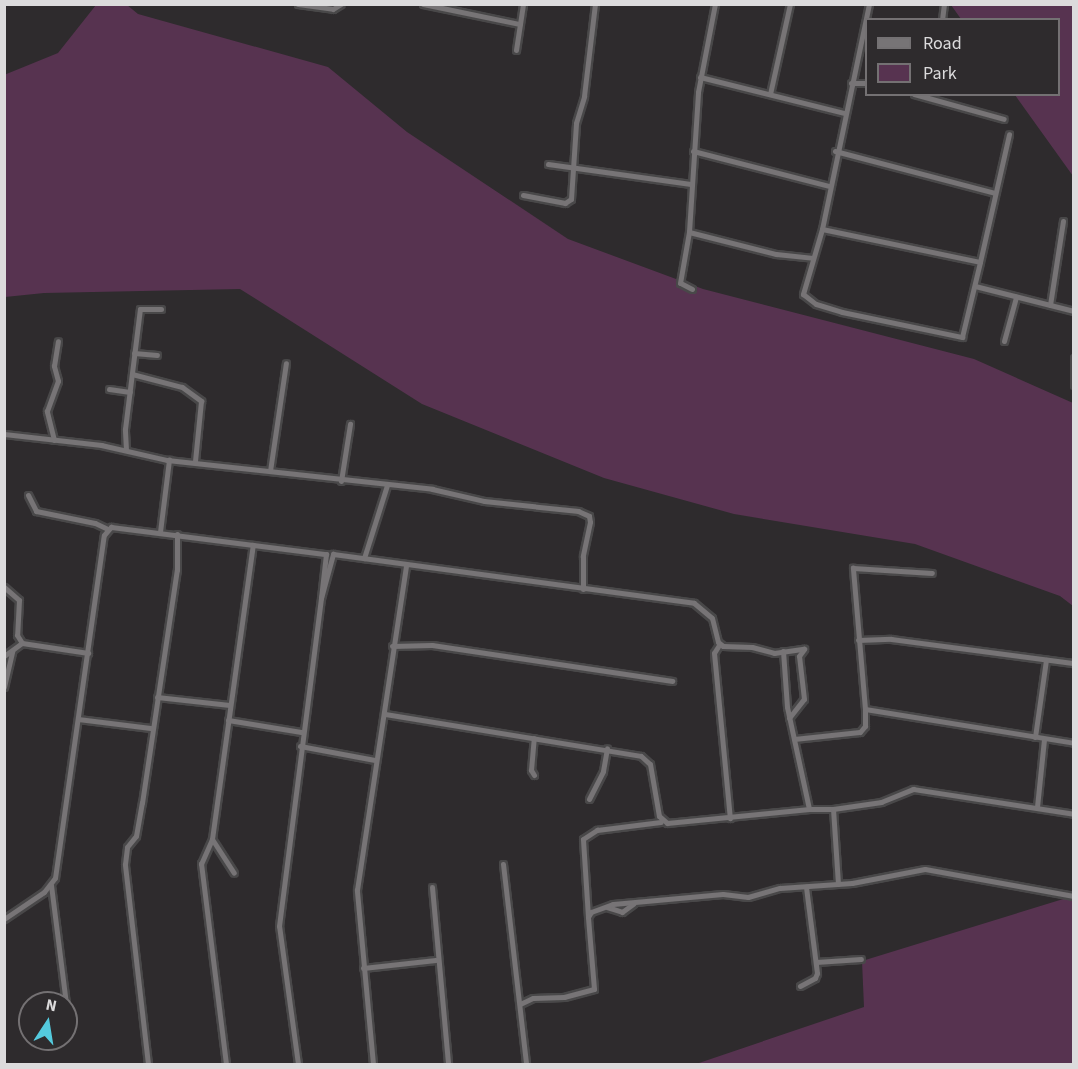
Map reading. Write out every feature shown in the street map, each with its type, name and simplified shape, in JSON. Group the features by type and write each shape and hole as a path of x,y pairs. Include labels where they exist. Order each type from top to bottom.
{"street":[{"path":"298,4 333,9 341,4"},
{"path":"423,4 520,24"},
{"path":"516,50 523,4"},
{"path":"523,195 568,202 575,167 576,123 584,96 595,4"},
{"path":"692,289 680,283 688,232 700,77 716,4"},
{"path":"770,94 790,4"},
{"path":"865,22 835,151 822,229 803,294 806,299 842,312 955,337 964,333 1009,134"},
{"path":"700,77 844,113"},
{"path":"851,83 865,83"},
{"path":"924,96 1004,119"},
{"path":"693,151 829,186"},
{"path":"835,151 995,192"},
{"path":"548,164 691,184"},
{"path":"1050,305 1063,221"},
{"path":"822,229 980,262"},
{"path":"688,232 776,254 813,258"},
{"path":"975,286 1074,311"},
{"path":"1004,341 1016,297"},
{"path":"126,450 140,309 161,309"},
{"path":"54,440 47,411 58,381 54,366 58,341"},
{"path":"134,353 157,355"},
{"path":"1074,358 1074,385"},
{"path":"270,471 286,363"},
{"path":"132,374 172,383 199,398 202,405 195,461"},
{"path":"109,389 130,392"},
{"path":"341,481 350,424"},
{"path":"4,434 126,450 169,460 195,461 387,485 585,513 590,522 583,556 584,589"},
{"path":"160,532 169,460"},
{"path":"364,558 387,485"},
{"path":"28,495 36,511 95,523 108,529 117,526 326,554 301,732 279,926 298,1065"},
{"path":"64,991 51,885 108,529"},
{"path":"148,1065 125,864 127,847 136,836 150,728 158,697 177,570 177,534"},
{"path":"226,1065 201,864 212,839 253,544"},
{"path":"321,598 333,554 698,604 712,618 719,645 714,653 730,818"},
{"path":"374,1065 357,890 380,720 385,714 392,646 405,565"},
{"path":"794,739 860,732 865,726 853,568 932,573"},
{"path":"4,587 19,600 16,635 22,644"},
{"path":"858,640 898,640 1074,663"},
{"path":"4,656 22,644 88,653"},
{"path":"392,646 432,645 672,681"},
{"path":"719,645 774,653 804,649 798,656 804,699 789,718"},
{"path":"4,687 13,649"},
{"path":"784,651 781,663 789,718 809,810"},
{"path":"774,653 781,663"},
{"path":"1035,737 1046,660"},
{"path":"158,697 230,705"},
{"path":"865,709 1074,743"},
{"path":"385,714 608,748 648,760 661,822"},
{"path":"78,719 150,728"},
{"path":"228,720 301,732"},
{"path":"534,738 531,770 534,775"},
{"path":"1037,807 1044,739"},
{"path":"300,746 375,760"},
{"path":"589,799 603,771 608,748"},
{"path":"520,1004 532,998 564,997 596,987 588,917 583,839 597,830 881,802 913,789 1074,814"},
{"path":"833,808 838,884"},
{"path":"212,839 234,873"},
{"path":"503,864 506,920 520,1004 526,1065"},
{"path":"588,917 591,912 608,907 714,895 748,897 780,888 838,884 925,869 1074,896"},
{"path":"4,919 51,885"},
{"path":"432,887 436,960 443,984 448,1065"},
{"path":"800,986 815,978 816,962 806,887"},
{"path":"816,962 861,959"},
{"path":"363,968 436,960"}],"green space":[{"path":"96,5 127,5 138,14 328,67 407,132 568,239 703,289 974,359 1073,403 1073,606 1060,596 915,544 734,514 604,478 422,404 240,289 44,293 5,297 4,75 58,53"},
{"path":"951,5 1073,5 1073,176 1016,96 1060,96 1060,18 960,18"},
{"path":"1073,896 1073,1064 696,1064 864,1007 862,961"}]}
